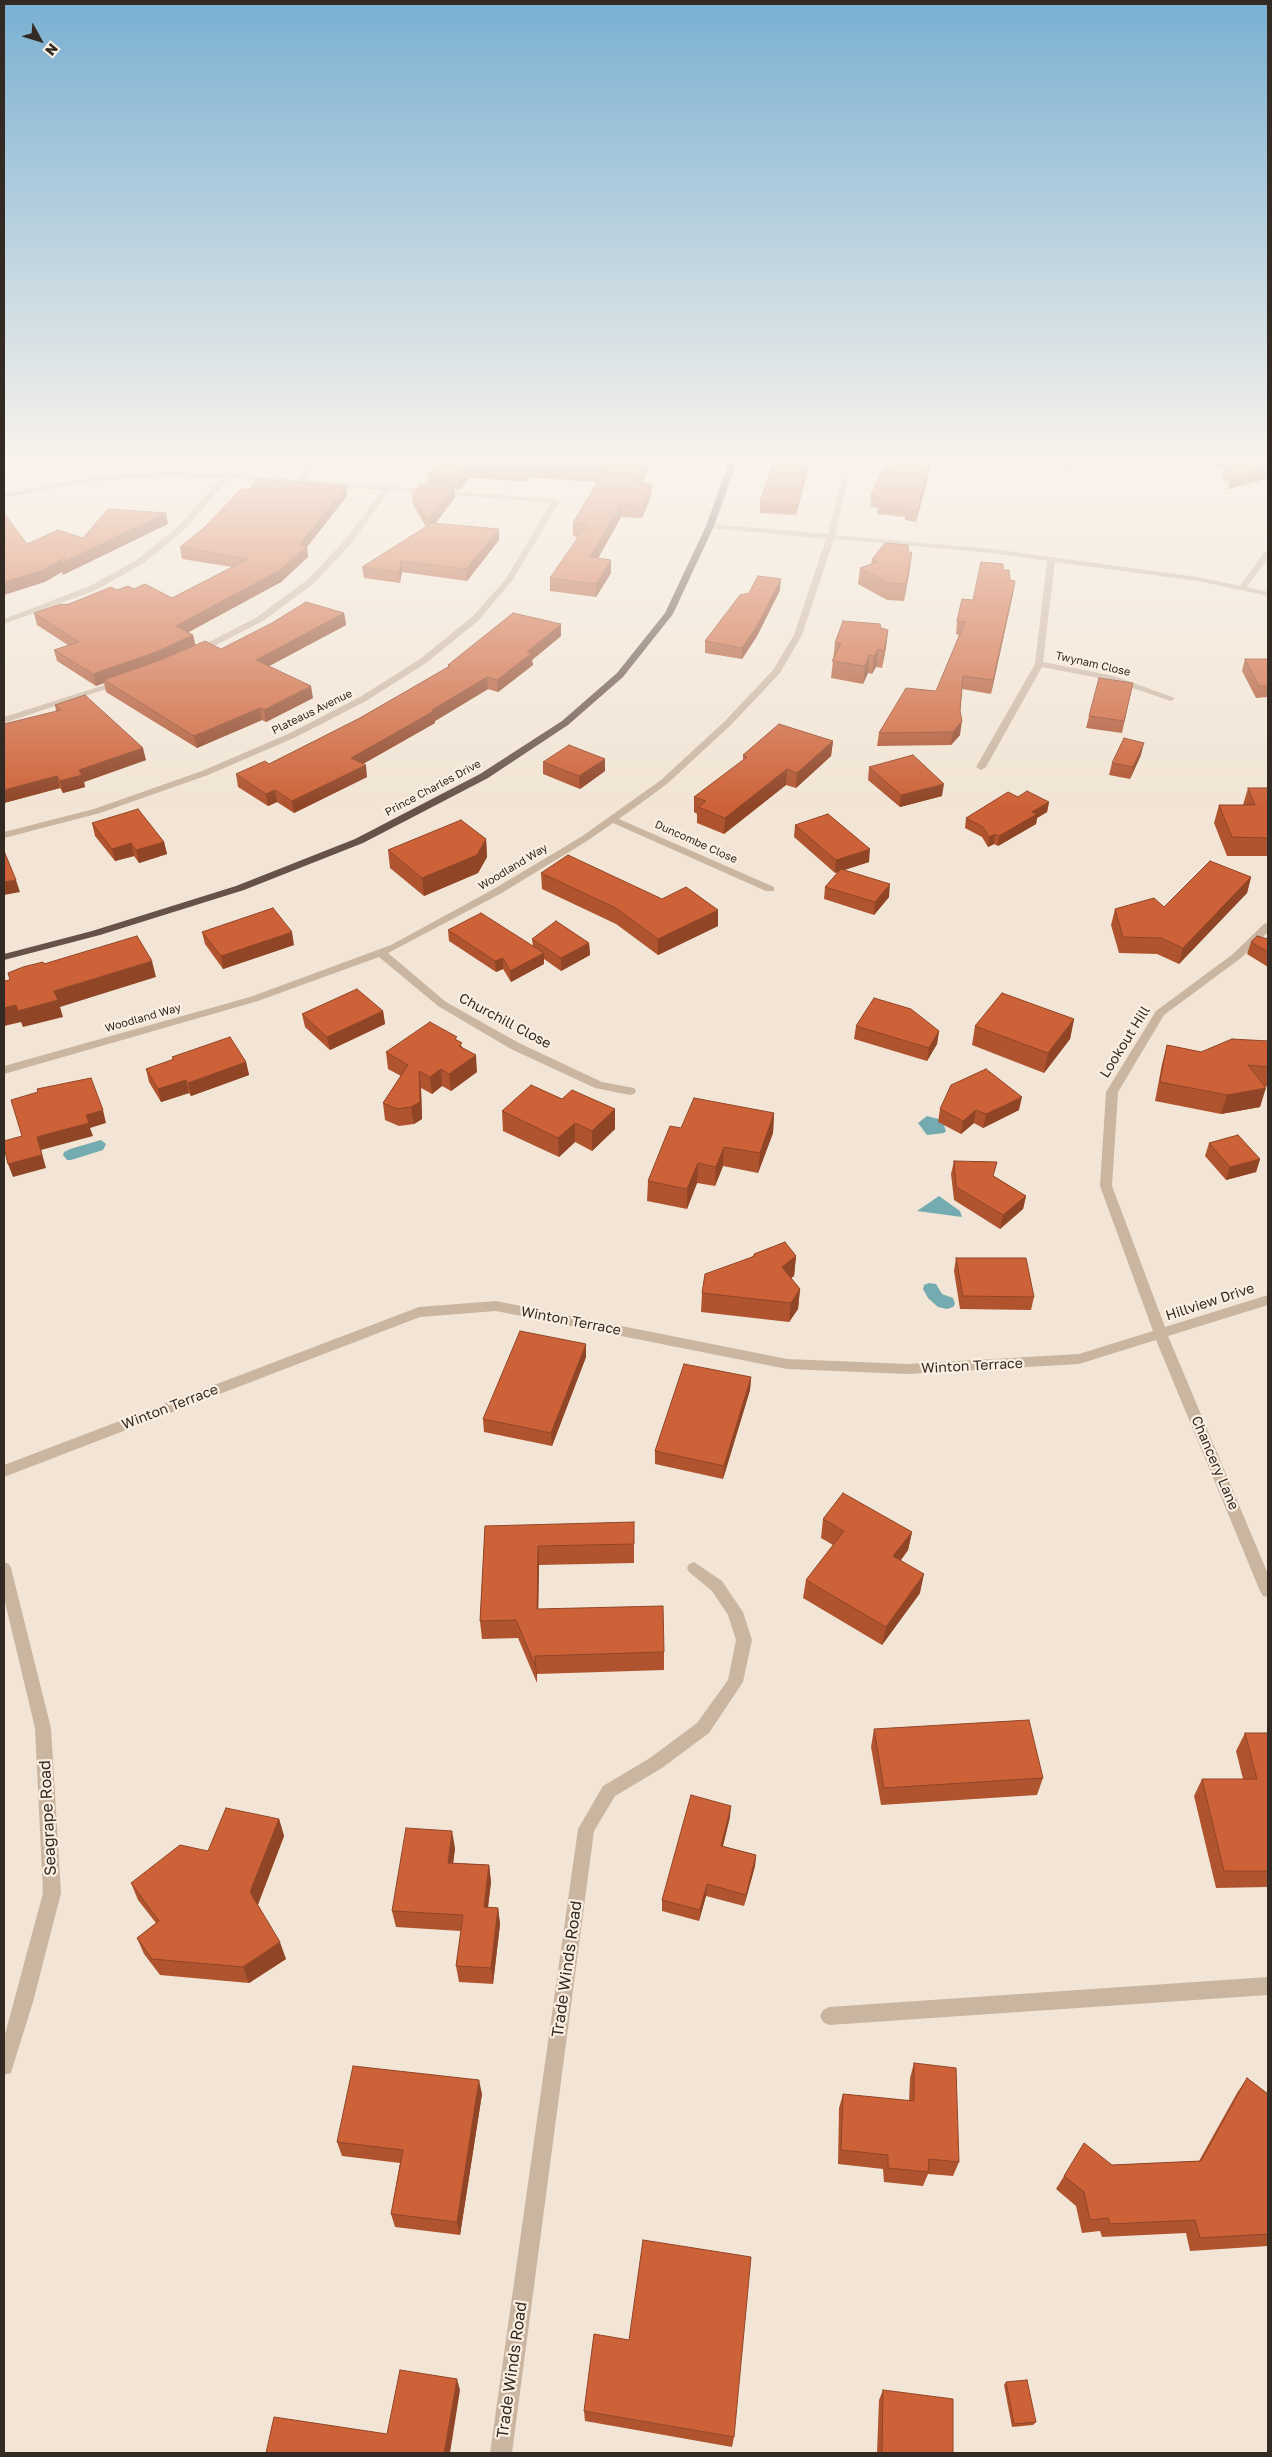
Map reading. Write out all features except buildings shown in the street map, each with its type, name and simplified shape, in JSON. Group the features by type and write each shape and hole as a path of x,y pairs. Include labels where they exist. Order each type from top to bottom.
{"highway":[{"name":"Prince Charles Drive","path":"4,957 96,933 240,888 359,841 484,776 565,723 620,676 669,614 686,577"}],"street":[{"path":"4,622 93,588 113,577"},
{"path":"188,656 260,619 315,577"},
{"name":"Plateaus Avenue","path":"4,835 97,811 188,780 291,736 363,700 445,645 487,607 511,577"},
{"name":"Woodland Way","path":"4,1070 254,998 395,947 496,892 584,839 664,782 728,723 777,671 798,635 817,577"},
{"name":"Twynam Close","path":"981,767 1039,664 1049,577"},
{"path":"1181,577 1268,594"},
{"path":"1242,588 1250,577"},
{"name":"Twynam Close","path":"1039,664 1111,678 1171,698"},
{"path":"4,720 126,680"},
{"name":"Duncombe Close","path":"612,819 770,889"},
{"name":"Lookout Hill","path":"1161,1335 1106,1186 1112,1092 1160,1012 1237,956 1268,926"},
{"name":"Churchill Close","path":"380,952 442,1004 507,1041 599,1085 630,1091"},
{"name":"Hillview Drive","path":"1161,1335 1268,1300"},
{"name":"Winton Terrace","path":"4,1471 419,1312 496,1306 787,1364 907,1369 1079,1360 1161,1335"},
{"name":"Chancery Lane","path":"1161,1335 1268,1591"},
{"name":"Seagrape Road","path":"4,1568 43,1728 49,1800 52,1893 24,2002 4,2066"},
{"name":"Trade Winds Road","path":"501,2453 586,1829 609,1791 656,1764 703,1728 735,1682 744,1640 735,1612 717,1586 694,1568"},
{"path":"829,2016 1268,1986"}],"water":[{"path":"927,1116 942,1120 946,1131 944,1133 927,1135 918,1123"},
{"path":"101,1140 106,1144 103,1150 71,1160 67,1160 63,1155 64,1152 70,1149"},
{"path":"939,1196 960,1211 962,1217 917,1211"},
{"path":"929,1283 936,1284 942,1294 953,1298 955,1304 953,1307 947,1309 938,1307 928,1298 923,1289 924,1285"}]}
